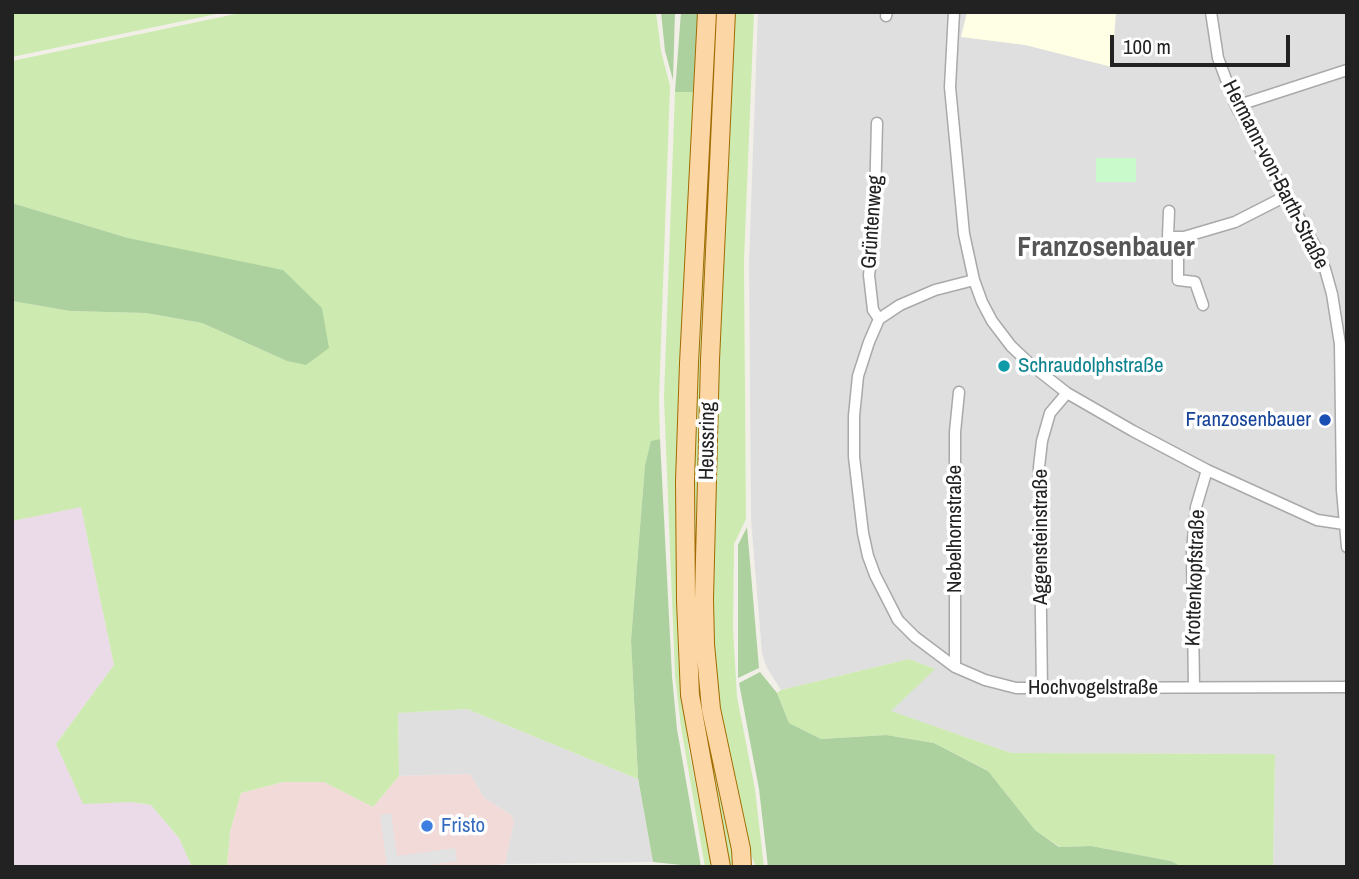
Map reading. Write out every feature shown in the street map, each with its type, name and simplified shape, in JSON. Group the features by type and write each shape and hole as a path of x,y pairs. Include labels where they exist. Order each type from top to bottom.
{"main road":[{"name":"Heussring","path":"707,12 689,363 685,481 686,601 690,695 721,867"},
{"name":"Heussring","path":"726,12 710,360 705,644 711,709 741,858 750,867"}],"street":[{"path":"954,12 950,87 964,234 974,280 982,302 992,321 1011,346 1067,393 1206,470 1317,520 1344,524"},
{"name":"Hermann-von-Barth-Straße","path":"1211,12 1218,58 1236,106 1315,246 1332,294 1340,344 1344,524 1347,547"},
{"path":"1236,106 1347,70"},
{"name":"Grüntenweg","path":"877,123 875,229 869,275 873,310 879,319"},
{"path":"1169,211 1168,237 1198,235 1225,226 1286,196"},
{"path":"1178,237 1178,280 1195,282 1203,305"},
{"path":"879,319 900,305 935,290 974,280"},
{"name":"Hochvogelstraße","path":"879,319 858,376 854,416 857,492 868,556 898,620 915,637 955,667 985,680 1016,688 1347,687"},
{"name":"Nebelhornstraße","path":"955,667 954,480 959,392"},
{"name":"Aggensteinstraße","path":"1042,690 1039,467 1042,441 1050,413 1067,393"},
{"name":"Krottenkopfstraße","path":"1194,687 1192,551 1196,507 1206,470"}],"shaded area":[{"path":"758,12 1347,12 1347,867 1273,867 1275,754 1011,753 890,711 934,669 909,659 781,690 766,666 762,653 751,519 749,262"},
{"path":"967,12 1116,12 1112,67 1025,45 961,37"},
{"path":"81,506 114,665 56,744 83,803 132,802 151,805 179,838 192,867 12,867 12,521"},
{"path":"467,709 638,779 653,862 505,864 514,821 511,815 484,798 470,774 399,776 398,713"},
{"path":"470,774 484,798 511,815 514,821 505,864 473,867 227,867 230,832 241,793 283,782 324,782 373,807 399,776"},
{"path":"391,813 397,856 455,848 457,861 412,867 387,867 380,815"}],"green space":[{"path":"12,12 226,12 12,57"},
{"path":"245,12 656,12 661,51 670,86 659,399 660,439 651,442 645,465 631,640 638,779 467,709 398,713 399,776 373,807 324,782 283,782 241,793 230,832 227,867 192,867 179,838 151,805 132,802 83,804 56,744 114,665 81,507 12,521 12,301 70,311 146,313 202,323 287,361 128,238 12,203 12,61"},
{"path":"661,12 675,12 673,80 665,51"},
{"path":"681,12 701,12 694,92 675,92"},
{"path":"713,12 721,12 699,598 737,867 729,867 697,694 694,657 693,482"},
{"path":"731,12 754,12 744,261 746,519 734,544 733,629 737,697 755,789 764,867 756,867 748,848 718,709 709,598"},
{"path":"675,92 694,92 683,696 689,751 712,867 705,867 675,676 664,397"},
{"path":"1096,158 1136,158 1136,182 1096,182"},
{"path":"12,203 128,238 283,270 322,308 329,348 306,365 287,361 202,323 146,313 70,311 12,301"},
{"path":"660,439 677,729 701,867 653,862 638,778 631,640 645,465 651,441"},
{"path":"747,527 759,668 738,678 738,545"},
{"path":"909,659 935,669 891,711 1011,753 1275,754 1273,867 1182,867 1171,861 1091,846 1060,847 1035,830 987,770 934,743 886,735 821,739 789,723 777,693"},
{"path":"760,672 777,693 789,723 821,739 886,735 934,743 988,771 1035,830 1059,847 1091,846 1171,861 1182,867 768,867 759,789 739,683"}],"place":[{"name":"Schraudolphstraße","path":"1004,366"},
{"name":"Franzosenbauer","path":"1325,420"},
{"name":"Fristo","path":"427,826"}],"district":[{"name":"Franzosenbauer","path":"1106,248"}]}
